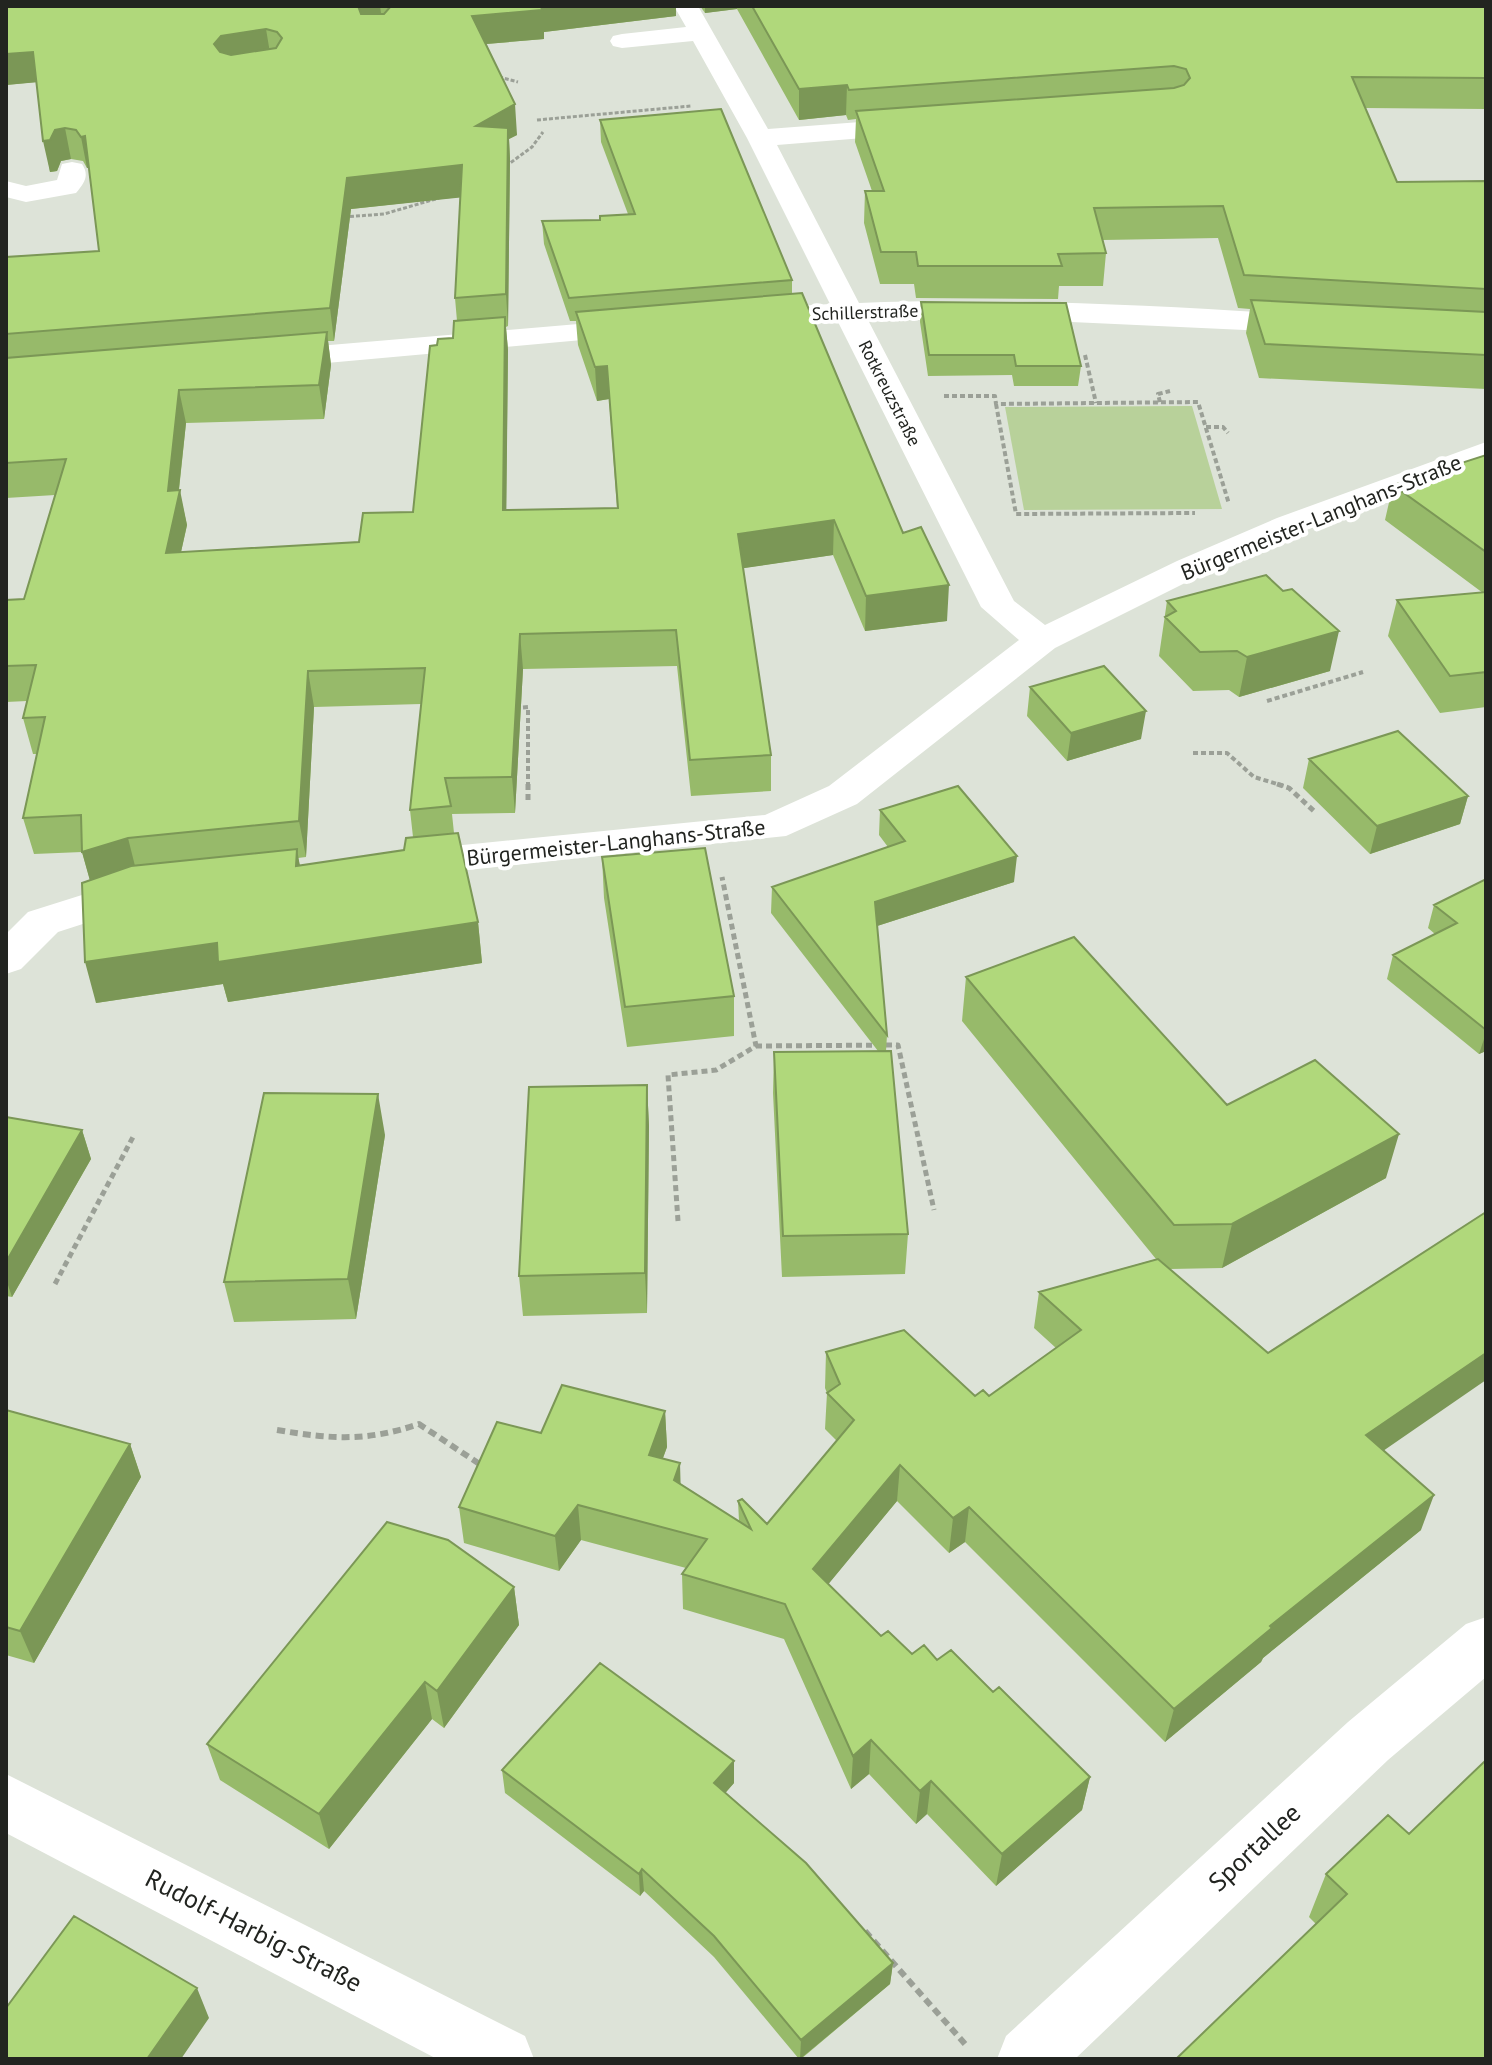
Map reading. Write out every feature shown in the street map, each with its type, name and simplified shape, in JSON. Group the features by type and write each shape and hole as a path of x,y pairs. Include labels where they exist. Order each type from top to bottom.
{"street":[{"name":"Rotkreuzstraße","path":"686,6 760,138 999,607 1042,640"},
{"path":"622,41 701,33"},
{"path":"760,138 933,125"},
{"path":"6,189 26,194 66,187 72,180 72,170"},
{"name":"Schillerstraße","path":"714,321 848,310 1150,322 1340,325"},
{"path":"242,362 669,325"},
{"path":"1429,444 1480,465"},
{"name":"Bürgermeister-Langhans-Straße","path":"372,867 772,827 843,795 1042,640 1189,568 1289,525 1480,465"},
{"path":"6,959 43,922 137,891 174,887"},
{"name":"Sportallee","path":"1029,2059 1368,1741 1486,1642"},
{"name":"Rudolf-Harbig-Straße","path":"6,1802 502,2059"}],"path":[{"path":"488,74 518,82"},
{"path":"537,120 739,102"},
{"path":"498,171 532,147 543,132"},
{"path":"337,218 384,214 448,195"},
{"path":"1160,402 1158,394 1170,391"},
{"path":"892,397 995,396 1016,514 1200,513"},
{"path":"996,404 1198,402 1231,513"},
{"path":"1206,427 1223,427 1228,433"},
{"path":"1267,701 1363,672"},
{"path":"513,708 528,707 527,851"},
{"path":"1193,753 1227,753 1254,777 1289,788 1315,812"},
{"path":"722,877 756,1046"},
{"path":"678,1221 668,1075 716,1070 756,1046 898,1045 934,1210"},
{"path":"55,1284 133,1137"},
{"path":"277,1430 360,1441 383,1437 419,1424 481,1465"},
{"path":"862,1928 967,2047"}],"green space":[{"path":"1192,406 1222,509 1024,510 1005,407"}],"building":[{"path":"6,6 358,6 361,14 384,14 391,6 541,6 542,10 472,16 515,104 476,126 508,128 506,294 455,298 462,165 347,178 330,308 6,334 6,257 99,251 85,136 81,137 76,130 65,128 55,130 50,140 43,141 33,52 6,54","holes":["266,29 277,32 282,38 276,48 231,55 220,52 214,44 221,36"]},
{"path":"752,6 1486,6 1486,78 1352,77 1397,182 1486,181 1486,289 1244,275 1223,206 1094,208 1106,253 1058,254 1062,266 918,266 916,252 881,252 865,191 884,191 856,111 1174,88 1184,85 1190,78 1186,69 1174,66 849,90 847,85 799,89"},
{"path":"721,109 792,280 569,298 542,221 600,220 600,216 635,214 600,120"},
{"path":"802,293 903,533 921,527 949,585 866,596 834,520 738,534 771,755 690,760 676,630 520,634 512,777 445,778 451,806 410,810 425,668 308,671 299,821 128,838 82,852 81,815 23,818 45,717 23,718 36,665 6,666 6,600 24,599 66,459 6,463 6,358 327,332 319,385 179,390 168,491 180,490 166,553 359,542 363,513 413,512 430,346 437,345 438,339 453,338 454,321 505,317 503,510 618,508 607,366 595,367 576,312"},
{"path":"1251,300 1486,312 1486,355 1265,344"},
{"path":"921,302 1066,303 1081,366 1016,366 1014,355 929,355"},
{"path":"1486,455 1486,552 1393,485"},
{"path":"1266,575 1283,591 1292,589 1339,631 1247,657 1237,651 1200,652 1165,617 1176,611 1167,601"},
{"path":"1486,592 1486,672 1450,676 1397,600"},
{"path":"1104,666 1146,711 1071,733 1030,687"},
{"path":"1398,731 1468,796 1377,826 1309,759"},
{"path":"958,786 1017,856 875,902 887,1035 772,887 905,841 880,810"},
{"path":"458,833 478,922 218,962 217,943 85,962 82,883 131,866 297,849 296,866 404,850 406,838"},
{"path":"705,848 734,996 625,1007 602,857"},
{"path":"1486,879 1486,1030 1393,955 1457,923 1434,905"},
{"path":"1074,937 1227,1105 1315,1060 1399,1134 1232,1224 1174,1225 966,977"},
{"path":"891,1051 908,1234 783,1236 774,1052"},
{"path":"647,1085 645,1273 519,1276 529,1087"},
{"path":"264,1093 378,1094 348,1279 224,1282"},
{"path":"6,1117 82,1130 6,1262"},
{"path":"1486,1212 1486,1353 1366,1435 1434,1495 1270,1626 1272,1628 1174,1709 969,1507 953,1518 900,1465 813,1569 881,1636 888,1631 912,1654 924,1645 937,1660 951,1650 993,1692 999,1687 1090,1777 1002,1854 931,1781 920,1791 871,1740 853,1756 785,1604 682,1574 707,1539 578,1505 555,1536 459,1507 497,1422 541,1433 562,1385 665,1411 649,1455 680,1463 674,1480 751,1529 738,1501 742,1499 767,1524 854,1420 827,1393 840,1384 826,1352 904,1330 975,1396 983,1390 989,1396 1081,1330 1039,1292 1158,1259 1268,1353"},
{"path":"6,1410 130,1444 20,1631 6,1627"},
{"path":"387,1522 448,1540 514,1587 437,1691 425,1682 319,1814 207,1744"},
{"path":"600,1663 734,1761 714,1783 806,1863 893,1963 801,2040 714,1936 642,1869 639,1874 502,1770"},
{"path":"1486,1760 1486,2059 1176,2059 1347,1894 1326,1874 1388,1815 1409,1834"},
{"path":"74,1916 197,1988 147,2059 6,2059 6,2008"}]}
